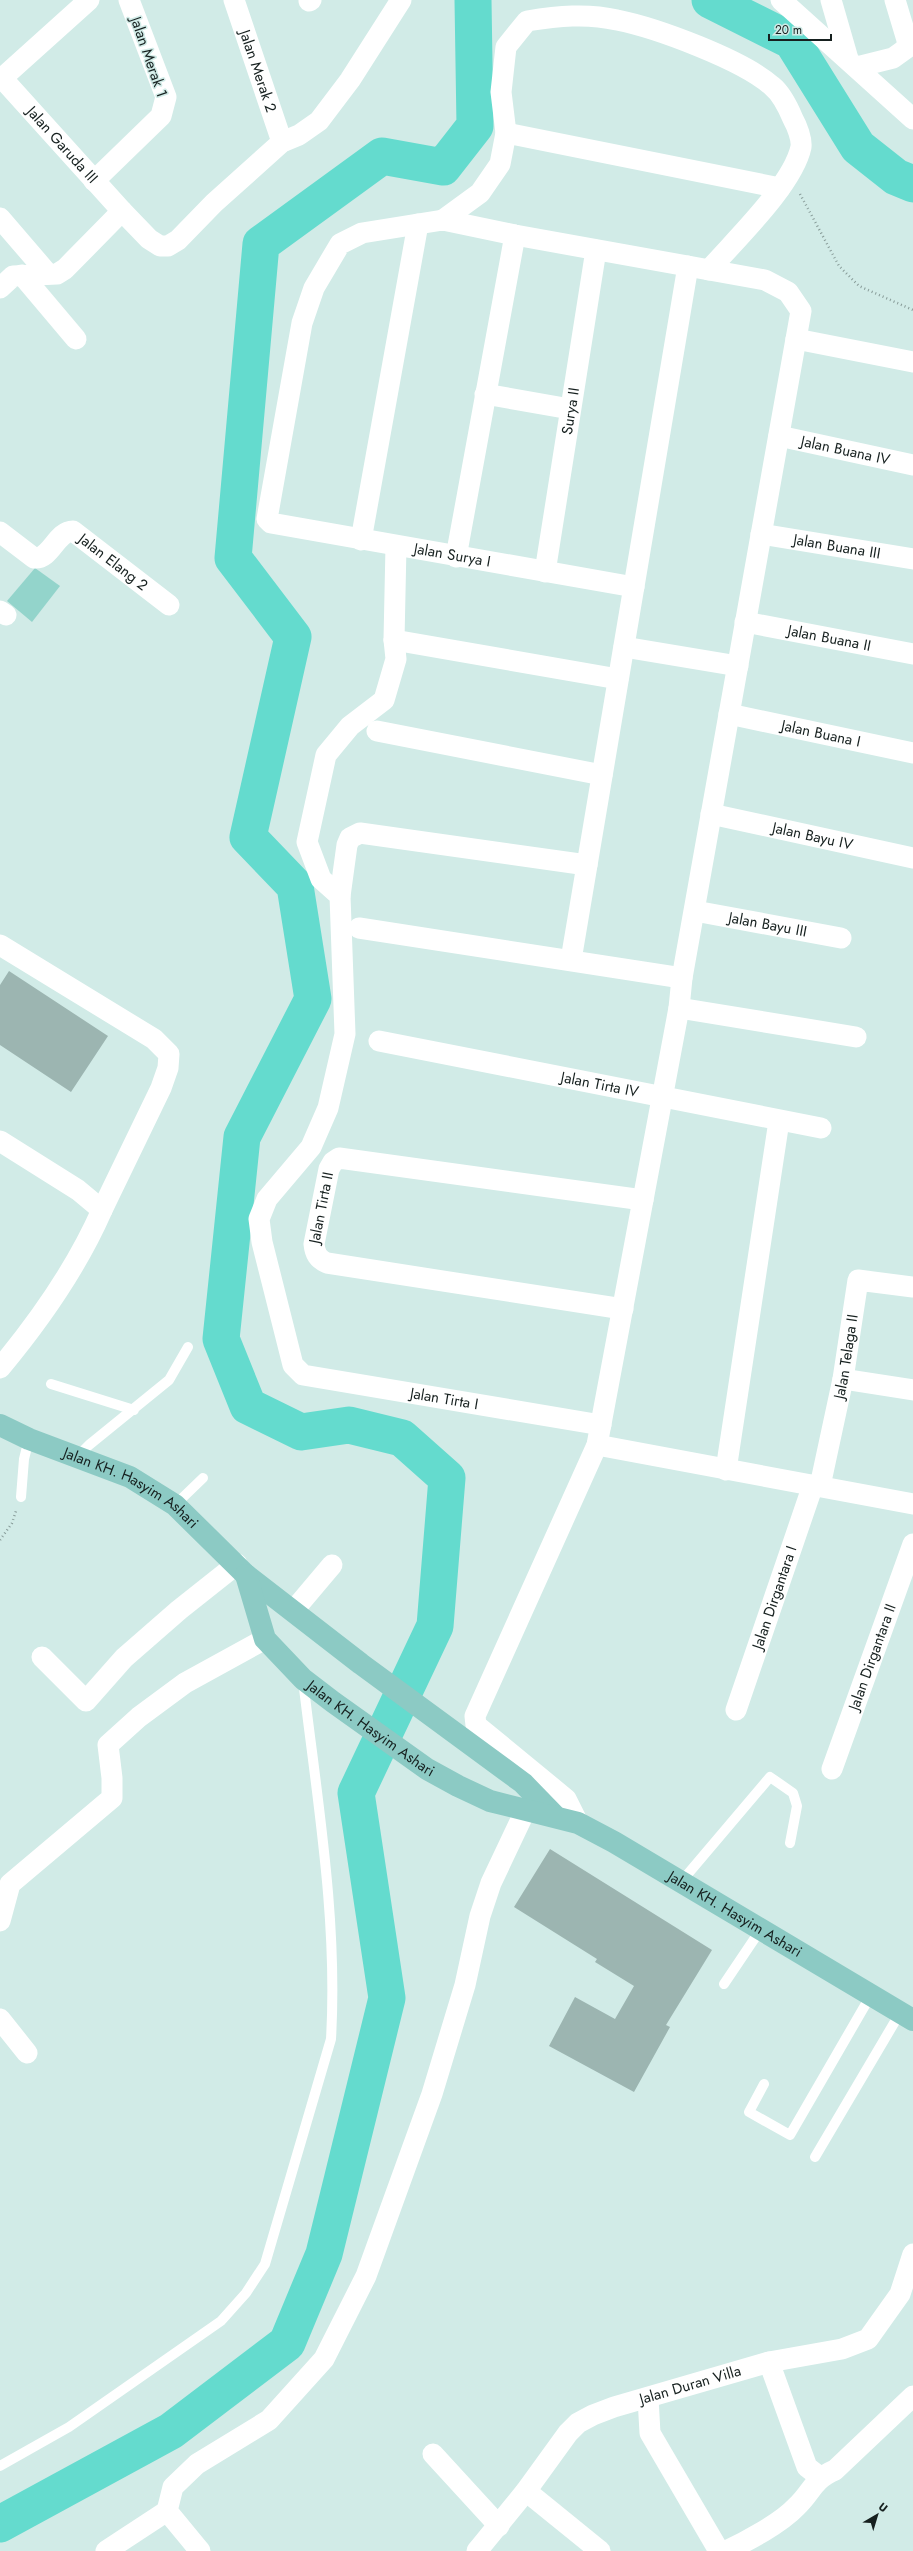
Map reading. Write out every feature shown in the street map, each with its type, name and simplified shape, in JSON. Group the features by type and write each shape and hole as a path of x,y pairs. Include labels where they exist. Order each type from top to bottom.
{"main road":[{"name":"Jalan KH. Hasyim Ashari","path":"0,1425 29,1439 130,1478 175,1505 241,1570 361,1664 523,1783 554,1816"},
{"name":"Jalan KH. Hasyim Ashari","path":"241,1570 265,1639 302,1679 427,1769 490,1801 578,1823 761,1929 907,2017"}],"street":[{"path":"1,79 89,0"},
{"name":"Jalan Merak 1","path":"94,181 161,116 165,107 166,97 129,0"},
{"name":"Jalan Merak 2","path":"234,0 282,142"},
{"path":"282,142 299,135 319,121 354,75 401,0"},
{"path":"781,0 852,63 893,104 913,119"},
{"path":"832,0 852,63"},
{"path":"852,63 893,58 907,48 907,40 895,0"},
{"path":"443,220 480,193 500,164 506,133 501,92 506,47 527,21 568,15 617,20 667,34 752,70 773,86 785,102 797,126 801,146 785,183 709,270"},
{"name":"Jalan Garuda III","path":"1,79 122,212 149,239 160,246 168,246 178,240 214,203 282,142"},
{"path":"506,133 785,183"},
{"path":"0,288 13,276 57,274 65,269 122,212"},
{"path":"0,218 48,274"},
{"path":"361,540 418,224 443,220 515,235 765,280 788,292 800,311 682,978 679,1008 597,1445 476,1716 476,1725 566,1799 578,1823"},
{"name":"Jalan Surya I","path":"418,224 362,233 340,244 314,288 302,323 266,514 271,523 456,557 634,587"},
{"path":"456,557 515,235"},
{"name":"Surya II","path":"544,572 596,250"},
{"path":"571,960 688,266"},
{"path":"22,275 76,339"},
{"path":"796,340 913,362"},
{"path":"485,394 570,409"},
{"name":"Jalan Buana IV","path":"779,436 913,465"},
{"name":"Jalan Elang 2","path":"0,532 34,558 38,558 43,557 63,534 73,532 169,605"},
{"name":"Jalan Buana III","path":"761,534 913,559"},
{"path":"340,896 321,879 307,842 326,755 350,726 384,700 396,659 394,640 396,546"},
{"name":"Jalan Buana II","path":"745,622 913,654"},
{"path":"394,640 618,679"},
{"path":"624,647 738,666"},
{"name":"Jalan Buana I","path":"729,714 913,753"},
{"path":"377,731 602,775"},
{"name":"Jalan Bayu IV","path":"711,814 913,858"},
{"path":"340,896 347,845 350,838 360,833 587,865"},
{"name":"Jalan Tirta I","path":"340,896 345,1034 328,1108 311,1147 267,1199 259,1219 262,1242 293,1364 303,1375 601,1424"},
{"name":"Jalan Bayu III","path":"695,911 842,938"},
{"path":"359,928 682,978"},
{"path":"0,945 154,1039 169,1054 168,1068 161,1088 102,1210 62,1285 23,1340 0,1368"},
{"path":"679,1008 856,1037"},
{"name":"Jalan Tirta IV","path":"379,1041 661,1098 821,1128"},
{"path":"726,1470 779,1121"},
{"path":"0,1141 78,1190 102,1210"},
{"name":"Jalan Tirta II","path":"623,1309 327,1263 320,1260 315,1252 314,1244 329,1169 333,1162 339,1158 642,1200"},
{"name":"Jalan Telaga II","path":"817,1486 843,1380 858,1280 913,1287"},
{"path":"843,1380 913,1390"},
{"path":"597,1445 913,1504"},
{"name":"Jalan Dirgantara I","path":"736,1710 817,1486"},
{"name":"Jalan Dirgantara II","path":"832,1770 913,1544"},
{"path":"294,1610 332,1565"},
{"path":"42,1657 86,1700 124,1658 179,1610 241,1570"},
{"path":"0,1921 10,1884 112,1798 112,1778 108,1745 139,1717 185,1683 265,1639"},
{"path":"106,2551 167,2511 173,2487 197,2464 270,2420 324,2359 362,2283 432,2094 465,1986 480,1916 491,1883 526,1809"},
{"path":"0,2019 28,2054"},
{"name":"Jalan Duran Villa","path":"478,2551 526,2491 568,2433 578,2423 593,2415 769,2362 842,2349 868,2338 900,2294 913,2254"},
{"path":"769,2362 807,2467 820,2477"},
{"path":"726,2551 743,2543 796,2508 820,2477 835,2470 913,2396"},
{"path":"648,2398 650,2434 719,2551"},
{"path":"433,2454 499,2526"},
{"path":"526,2491 600,2551"},
{"path":"167,2511 200,2551"}],"lane":[{"path":"77,1457 89,1445 134,1410 169,1380 188,1347"},
{"path":"51,1384 134,1410"},
{"path":"21,1498 24,1459 29,1439"},
{"path":"175,1505 203,1478"},
{"path":"0,2466 69,2427 221,2321 246,2293 265,2264 331,2039 332,2014 327,1865 302,1679"},
{"path":"681,1882 770,1777 793,1793 797,1806 790,1843"},
{"path":"724,1984 761,1929"},
{"path":"764,2084 750,2112 790,2135 871,1995"},
{"path":"815,2157 907,2017"}],"path":[{"path":"785,183 839,266 859,286 913,310"},
{"path":"0,1540 12,1523 21,1498"}],"shaded area":[{"path":"35,568 60,586 32,622 7,601"}],"building":[{"path":"9,971 108,1036 71,1092 0,1045 0,985"},
{"path":"550,1849 712,1950 666,2025 670,2027 634,2092 549,2046 575,1997 615,2019 634,1986 595,1962 597,1959 514,1907"}],"waterway":[{"path":"0,2524 171,2431 287,2343 324,2254 387,1998 356,1793 435,1626 447,1478 402,1438 349,1425 301,1432 248,1406 221,1339 242,1137 313,999 295,886 248,837 293,637 233,558 261,244 382,156 443,167 475,126 473,0"},
{"path":"710,0 792,41 858,147 896,177 913,184"}]}
